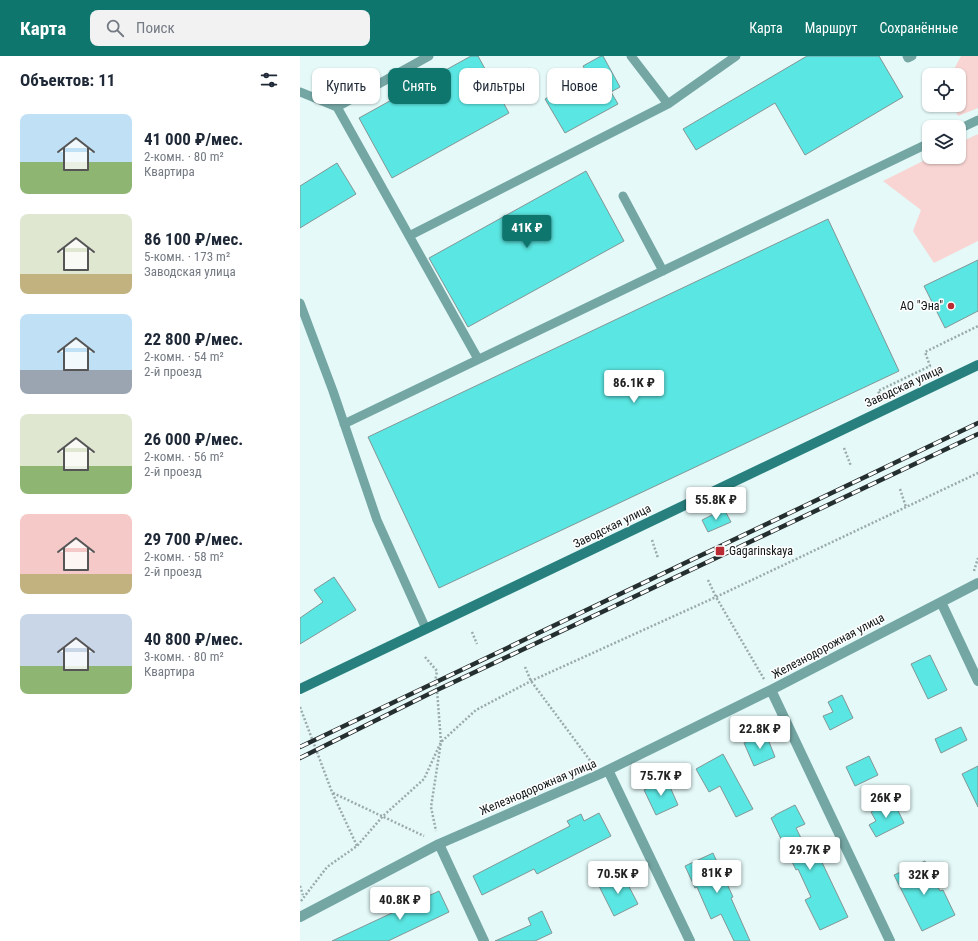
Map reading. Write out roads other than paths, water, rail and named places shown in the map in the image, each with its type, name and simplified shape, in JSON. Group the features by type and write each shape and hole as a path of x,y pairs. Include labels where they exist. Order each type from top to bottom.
{"main road":[{"name":"Заводская улица","path":"300,689 978,365"}],"street":[{"name":"Железнодорожная улица","path":"300,917 439,844 604,772 771,690 978,583"},
{"path":"941,602 978,681"},
{"path":"771,690 890,941"},
{"path":"604,772 690,941"},
{"path":"439,844 484,941"}],"lane":[{"path":"337,107 429,56"},
{"path":"631,56 668,104"},
{"path":"409,236 668,104 736,56"},
{"path":"907,56 908,58 912,56"},
{"path":"300,92 337,107 478,359"},
{"path":"966,126 978,120"},
{"path":"344,424 922,146"},
{"path":"623,196 663,271"},
{"path":"300,303 377,520 426,629"}],"railway":[{"path":"300,747 978,423"},
{"path":"300,758 437,690 978,434"}],"place":[{"name":"АО \"Эна\"","path":"951,306"},
{"name":"Gagarinskaya","path":"720,551"}]}
